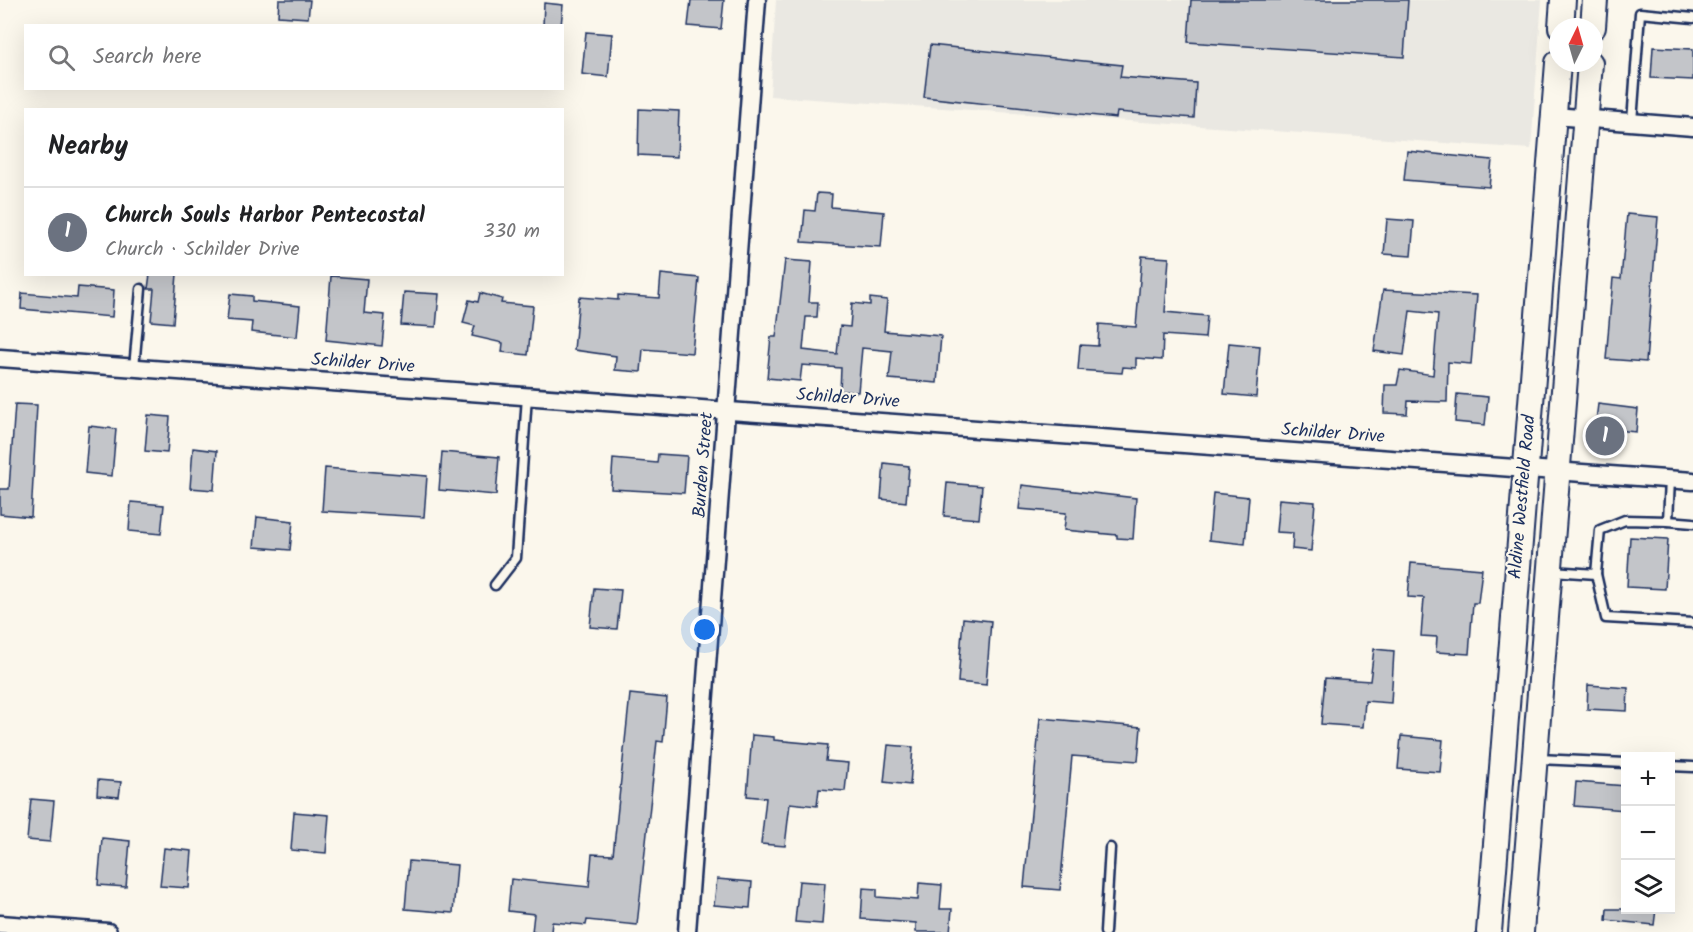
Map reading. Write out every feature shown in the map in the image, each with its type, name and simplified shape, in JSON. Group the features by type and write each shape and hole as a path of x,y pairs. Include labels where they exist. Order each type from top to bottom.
{"main road":[{"path":"1562,18 1563,0"},
{"path":"1594,18 1595,0"},
{"name":"Aldine Westfield Road","path":"1489,932 1557,72"},
{"name":"Aldine Westfield Road","path":"1521,932 1589,72"},
{"path":"1503,746 1535,754"}],"street":[{"name":"Burden Street","path":"687,932 757,0"},
{"path":"1554,116 1693,127"},
{"name":"Schilder Drive","path":"0,358 1693,481"},
{"path":"0,924 108,932"}],"lane":[{"path":"1632,122 1640,14 1693,18"},
{"path":"134,368 141,289"},
{"path":"495,585 516,558 527,395"},
{"path":"1668,521 1670,479"},
{"path":"1693,523 1625,520 1600,530 1596,574 1606,618 1693,623"},
{"path":"1549,571 1596,574"},
{"path":"1535,754 1621,763"},
{"path":"1675,766 1693,767"},
{"path":"1105,932 1110,848"}],"shaded area":[{"path":"776,0 1542,0 1531,149 770,96"}],"building":[{"path":"279,0 310,0 308,18 278,16"},
{"path":"691,0 724,0 721,29 688,26"},
{"path":"1191,0 1408,0 1404,57 1188,42"},
{"path":"544,3 563,5 561,24 543,24"},
{"path":"586,32 612,34 608,77 582,74"},
{"path":"930,45 1122,65 1120,77 1196,83 1194,118 1117,112 1116,118 924,97"},
{"path":"1653,47 1693,49 1693,80 1651,78"},
{"path":"639,109 679,111 677,157 638,155"},
{"path":"1407,151 1492,160 1489,187 1404,180"},
{"path":"817,193 832,194 831,207 884,212 881,247 802,242 805,210 815,211"},
{"path":"1627,214 1658,217 1646,362 1606,359 1613,278 1621,279"},
{"path":"1387,219 1414,221 1411,256 1384,254"},
{"path":"1142,256 1169,258 1165,312 1207,316 1205,338 1163,335 1162,360 1136,358 1136,368 1123,367 1122,373 1078,370 1080,345 1098,346 1099,324 1136,327"},
{"path":"785,260 812,262 809,302 818,302 817,317 806,317 803,350 837,354 840,326 850,327 852,303 870,305 870,298 887,300 884,331 941,336 937,383 889,379 892,351 862,348 858,392 840,391 841,368 802,365 800,381 767,378 771,337 776,337"},
{"path":"661,274 699,278 692,353 643,349 641,372 615,370 616,356 574,350 579,297 618,300 618,295 659,298"},
{"path":"150,276 177,276 173,323 151,321 154,289 148,289"},
{"path":"331,276 367,279 364,313 385,315 382,346 326,340"},
{"path":"78,287 114,290 112,317 21,309 22,293 77,298"},
{"path":"1383,290 1477,295 1471,364 1448,362 1447,402 1408,401 1407,414 1384,413 1385,385 1397,385 1400,370 1433,375 1438,314 1410,311 1404,355 1374,351"},
{"path":"404,292 439,294 436,327 401,325"},
{"path":"480,293 502,299 501,303 533,306 528,355 502,352 503,343 472,336 475,326 463,323 469,300 478,302"},
{"path":"230,294 252,296 252,301 300,306 297,337 251,332 252,322 227,320"},
{"path":"1229,343 1260,346 1256,397 1224,394"},
{"path":"1457,394 1488,397 1485,425 1455,422"},
{"path":"15,404 37,405 31,517 0,514 0,489 9,489"},
{"path":"1598,404 1638,409 1636,432 1595,428"},
{"path":"148,415 170,417 167,453 145,451"},
{"path":"89,426 116,429 112,476 85,473"},
{"path":"193,448 217,451 214,490 190,488"},
{"path":"442,452 499,457 496,495 439,490"},
{"path":"658,454 687,456 684,493 611,489 613,459 657,463"},
{"path":"884,463 909,466 906,502 881,499"},
{"path":"325,468 427,476 424,517 322,511"},
{"path":"947,483 982,486 979,519 944,516"},
{"path":"1022,485 1136,498 1133,539 1117,538 1117,535 1064,530 1066,513 1019,509"},
{"path":"1213,493 1249,497 1245,544 1209,540"},
{"path":"1279,499 1315,502 1311,551 1292,549 1293,533 1276,532"},
{"path":"131,502 164,505 161,534 129,531"},
{"path":"257,517 293,521 290,550 254,547"},
{"path":"1630,537 1668,539 1665,589 1627,587"},
{"path":"1411,563 1482,569 1478,603 1473,603 1469,654 1436,652 1437,637 1421,636 1424,598 1408,597"},
{"path":"594,588 621,590 617,629 590,627"},
{"path":"963,618 991,621 986,685 958,682"},
{"path":"1374,649 1394,651 1391,703 1365,701 1363,727 1321,724 1325,678 1370,681"},
{"path":"1588,685 1628,688 1627,711 1587,709"},
{"path":"630,694 667,698 663,742 657,741 637,925 587,920 586,925 552,922 551,932 532,932 534,914 508,911 511,879 589,887 592,854 613,855"},
{"path":"1040,718 1141,727 1138,761 1072,756 1060,890 1024,887"},
{"path":"752,735 774,737 774,740 828,745 826,761 848,763 845,791 819,789 817,806 790,803 785,846 761,844 766,798 747,796"},
{"path":"1401,736 1443,740 1440,772 1398,769"},
{"path":"888,745 913,747 910,785 884,782"},
{"path":"98,780 121,782 119,797 97,795"},
{"path":"1576,782 1621,786 1621,810 1574,806"},
{"path":"31,799 54,801 50,842 27,840"},
{"path":"294,812 329,815 326,853 291,850"},
{"path":"102,838 130,841 126,887 98,885"},
{"path":"164,848 192,851 189,888 160,886"},
{"path":"409,861 457,865 453,913 405,909"},
{"path":"717,879 752,882 750,908 714,905"},
{"path":"799,881 825,883 822,924 795,922"},
{"path":"919,883 942,885 940,909 952,909 950,932 916,932 916,923 861,919 863,888 877,889 877,897 918,900"},
{"path":"1607,909 1621,909 1621,914 1655,914 1654,925 1606,920"}],"place":[{"name":"Church Souls Harbor Pentecostal","path":"1605,436"}]}
